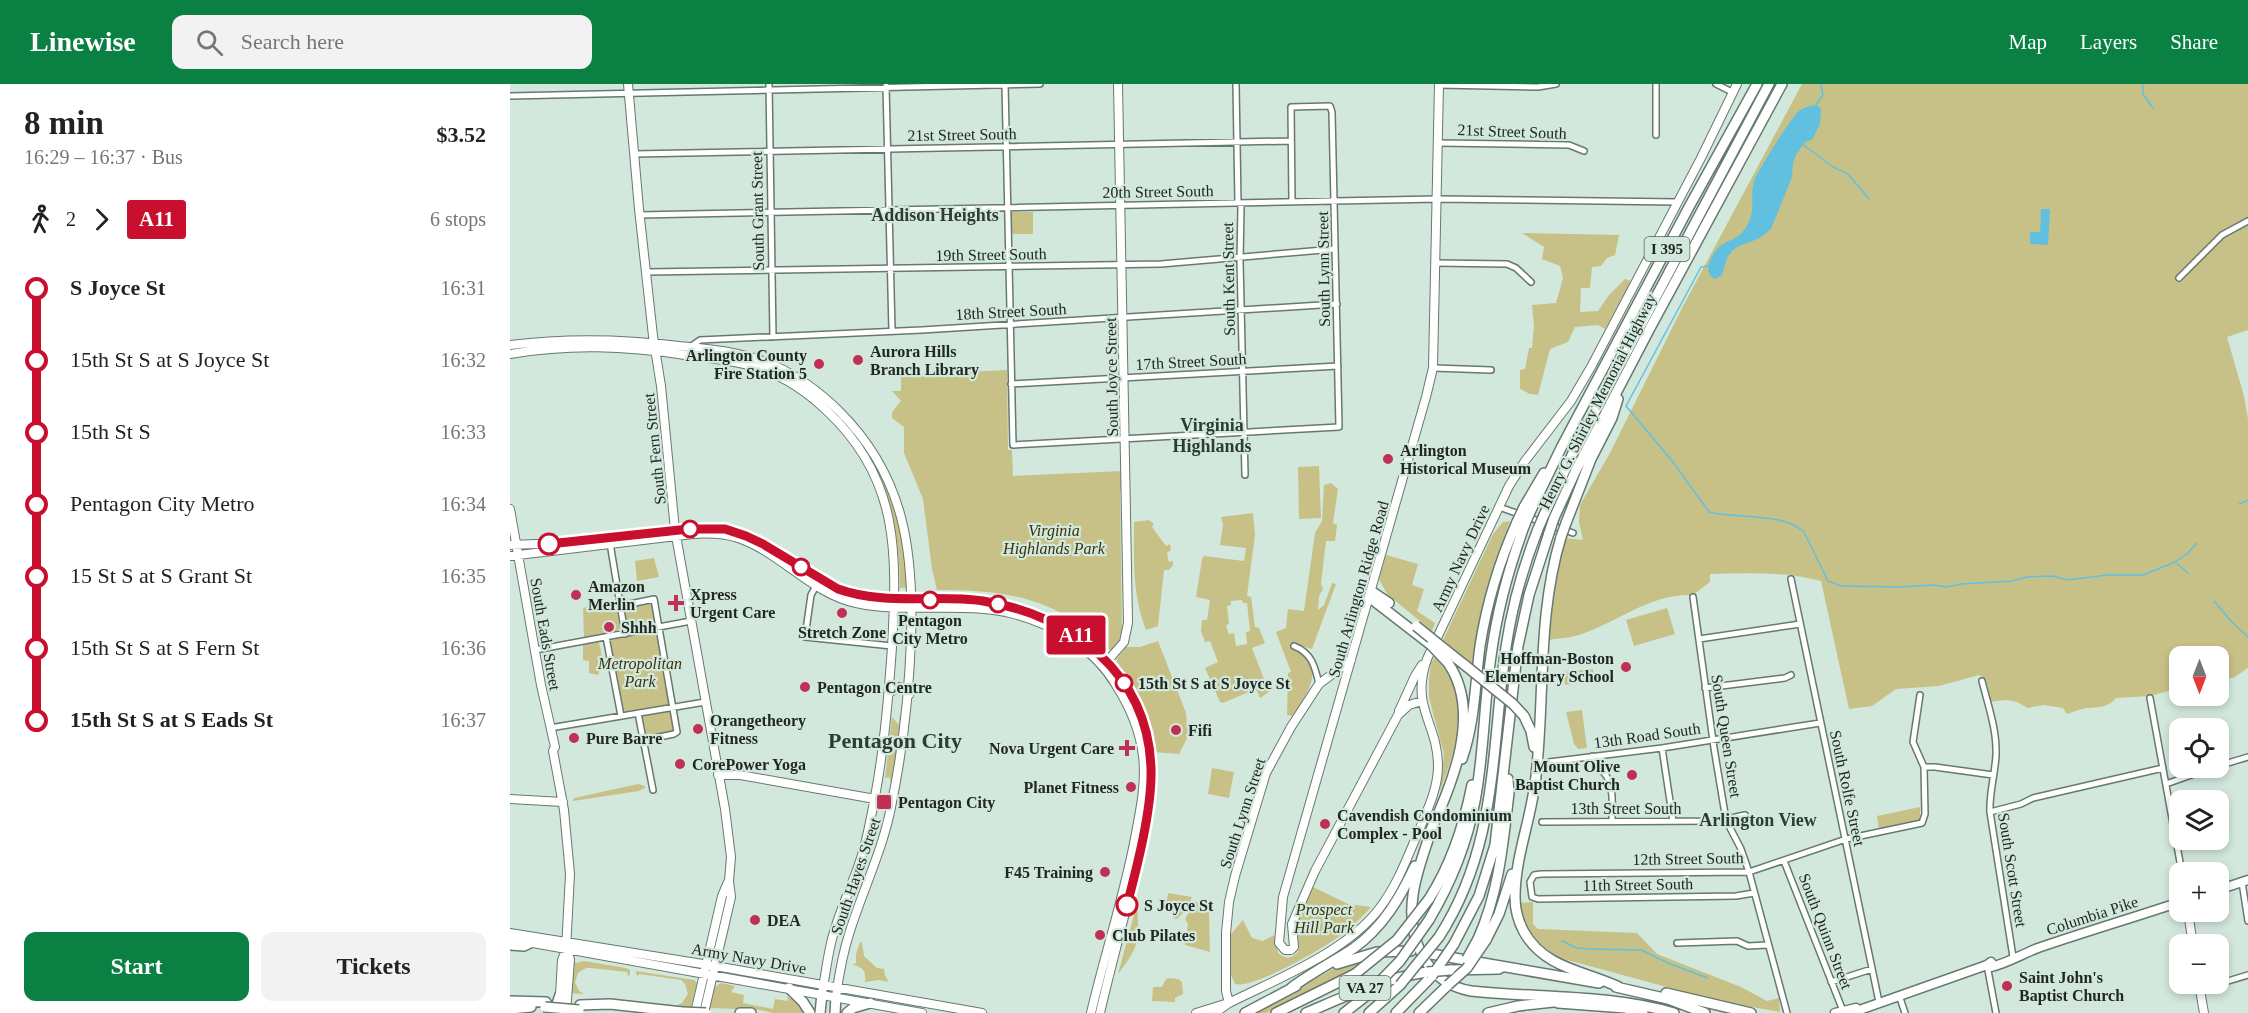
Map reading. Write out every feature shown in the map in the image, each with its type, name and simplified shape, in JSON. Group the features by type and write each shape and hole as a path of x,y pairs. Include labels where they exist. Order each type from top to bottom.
{"highway":[{"name":"Henry G. Shirley Memorial Highway","path":"1344,1013 1366,996 1400,961 1429,920 1453,874 1470,826 1479,774 1493,639 1521,523 1527,508 1757,84"},
{"path":"1369,1013 1400,985 1439,937 1465,889 1482,839 1508,638 1521,577 1538,529 1573,453 1769,84"},
{"name":"Henry G. Shirley Memorial Highway","path":"1396,1013 1454,944 1474,909 1492,858 1499,819 1521,629 1534,578 1554,518 1572,478 1625,377 1782,84"},
{"path":"1619,987 1550,960 1524,933 1514,899 1534,789 1545,610 1549,584 1566,523 1592,459 1612,418 1625,377"},
{"path":"1443,800 1468,741 1486,612 1498,568 1521,523"},
{"path":"1370,594 1415,628 1450,659 1466,666 1513,704 1524,716 1532,737 1534,789"},
{"path":"1291,988 1355,947 1381,923 1404,890 1432,828 1458,754 1463,718 1461,692 1450,659"},
{"path":"1276,1013 1355,974 1397,940 1429,899 1448,863 1464,821 1486,699"},
{"path":"1482,940 1500,872 1509,793 1507,750"},
{"path":"1432,828 1418,874 1412,907 1413,930 1418,950 1431,970 1446,982 1465,990 1603,999 1674,1013"},
{"path":"1419,1013 1448,985 1482,940 1503,904 1526,829"},
{"path":"510,945 524,946 531,940"},
{"path":"1245,1013 1352,958 1385,951 1411,951 1528,969"},
{"name":"VA 27","path":"1306,1013 1373,984 1399,977 1450,970 1528,969 1619,987 1705,1013"},
{"path":"789,988 810,1013"},
{"path":"820,1013 823,990"},
{"path":"835,1013 837,992"},
{"path":"1639,992 1660,992 1751,1013"},
{"path":"510,1001 547,1007 557,1004 560,995"},
{"path":"1488,1013 1518,1006 1573,1000 1628,1003"},
{"path":"1552,1002 1617,1007 1643,1013"},
{"path":"847,1013 856,1007 870,1003"},
{"path":"580,1007 610,1004 705,1013"},
{"path":"510,1009 580,1007 633,1013"},
{"path":"740,1013 751,1013"}],"main road":[{"path":"2229,886 2245,881"},
{"name":"Columbia Pike","path":"1843,1012 2169,906"}],"street":[{"name":"South Fern Street","path":"628,84 639,215 654,347 661,386 676,533 730,857 731,897 705,1013"},
{"path":"1005,84 1013,445 1244,432"},
{"path":"510,96 769,87 1040,84"},
{"name":"South Joyce Street","path":"1105,664 1122,646 1127,631 1126,440 1118,84"},
{"name":"South Kent Street","path":"1236,84 1238,203 1241,206 1245,475"},
{"path":"1439,84 1538,87 1557,84"},
{"name":"South Arlington Ridge Road","path":"1398,715 1327,846 1292,924 1294,947 1291,950 1285,950 1279,943 1283,897 1433,368 1439,84"},
{"path":"1656,84 1656,135"},
{"path":"1716,84 1732,92"},
{"name":"Army Navy Drive","path":"1215,1013 1229,1003 1342,943 1367,922 1386,899 1411,849 1436,786 1437,754 1422,701 1421,679 1426,659 1520,468 1571,401 1701,158 1737,84"},
{"path":"886,86 892,331"},
{"name":"South Grant Street","path":"769,87 773,337"},
{"name":"South Lynn Street","path":"1244,432 1339,427 1335,201 1330,106 1291,107 1290,141"},
{"path":"1290,141 1292,202"},
{"name":"21st Street South","path":"634,154 1290,141"},
{"name":"21st Street South","path":"1438,142 1548,143 1569,145 1584,151"},
{"name":"20th Street South","path":"639,215 1437,199 1677,202"},
{"path":"2179,278 2222,235 2248,221"},
{"name":"19th Street South","path":"647,273 1161,264 1335,249"},
{"path":"1436,263 1506,264 1516,268 1531,282"},
{"name":"18th Street South","path":"690,347 700,340 892,331 1337,304"},
{"path":"510,345 622,340 654,347"},
{"path":"510,354 591,347 654,347"},
{"name":"South Hayes Street","path":"654,347 690,347 752,358 789,372 824,397 853,426 879,464 900,511 909,551 912,604 909,695 892,802 880,853 850,932 837,992"},
{"name":"South Hayes Street","path":"654,347 756,367 781,377 799,388 838,421 854,440 868,461 884,497 893,540 895,602 889,693 874,800 858,867 831,942 823,990"},
{"name":"17th Street South","path":"1011,384 1338,366"},
{"path":"1433,368 1491,370"},
{"path":"1499,507 1573,532"},
{"name":"South Eads Street","path":"510,509 514,556 535,650 550,747 553,751 562,802 570,874 559,1013"},
{"path":"514,556 676,533 709,533 750,543 818,582 840,598 856,603 912,604 974,600 1025,610 1071,631 1126,686 1148,743 1151,777 1135,872 1100,1013"},
{"path":"513,545 610,541"},
{"path":"610,541 625,634"},
{"name":"South Rolfe Street","path":"1791,579 1879,1002"},
{"path":"818,582 810,602 805,637 892,646"},
{"name":"South Queen Street","path":"1694,597 1705,688 1726,820 1749,872 1787,1013"},
{"path":"620,606 654,599 676,733 644,740"},
{"path":"535,650 691,621"},
{"path":"1699,639 1800,624"},
{"path":"606,637 621,716"},
{"path":"1294,646 1304,650 1311,657 1319,684"},
{"path":"1398,715 1415,676 1426,659"},
{"name":"South Lynn Street","path":"1229,1003 1226,991 1226,933 1235,876 1266,773 1286,735 1319,684 1352,660"},
{"path":"1091,1013 1132,857 1144,779 1143,754 1134,718 1105,664"},
{"path":"1705,688 1785,678 1791,675"},
{"path":"1329,677 1341,678 1343,687"},
{"name":"South Scott Street","path":"1982,681 1995,738 1990,812 2013,957"},
{"path":"889,693 900,687 909,695"},
{"path":"1920,694 1913,742 1924,767 1993,775"},
{"path":"2150,698 2180,862"},
{"path":"1398,715 1405,708 1422,701"},
{"path":"549,729 705,702"},
{"path":"1405,708 1417,711 1426,718"},
{"path":"638,713 653,790"},
{"name":"13th Road South","path":"1549,762 1662,748 1820,723"},
{"path":"1662,748 1673,821"},
{"path":"1592,756 1610,783 1612,822"},
{"path":"2229,763 2248,757"},
{"name":"12th Street South","path":"1530,888 1530,882 1534,876 1541,874 1749,872 1846,839 1922,823 1925,814 1924,767"},
{"path":"1990,812 2021,804 2033,798 2163,768"},
{"path":"718,776 752,777 892,802"},
{"path":"2166,784 2183,778"},
{"path":"510,799 562,802"},
{"name":"13th Street South","path":"1542,822 1726,820 1745,815"},
{"name":"South Quinn Street","path":"1784,861 1843,1012"},
{"name":"South Fern Street","path":"695,1013 722,896 729,881"},
{"path":"2245,881 2248,921"},
{"name":"11th Street South","path":"1530,888 1532,897 1538,899 1703,897 1754,893"},
{"name":"Army Navy Drive","path":"510,933 531,940"},
{"name":"Army Navy Drive","path":"510,939 531,940 705,968 789,988 823,990"},
{"path":"1677,943 1737,941 1748,946 1767,945"},
{"name":"South Eads Street","path":"566,946 570,959 566,1013"},
{"path":"1988,965 1996,1013"},
{"path":"1831,982 1872,969"},
{"name":"Army Navy Drive","path":"714,970 823,990 982,1013"},
{"path":"2229,981 2248,975"},
{"name":"Army Navy Drive","path":"837,992 870,1003 922,1013"},
{"path":"2201,994 2204,1013"},
{"path":"1899,995 1905,1013"},
{"name":"Army Navy Drive","path":"1196,1013 1229,1003"}],"green space":[{"path":"1802,84 2248,84 2248,330 2227,337 2244,396 2248,419 2248,668 2229,678 2229,646 2169,646 2169,691 2150,696 2116,698 2106,705 2084,708 2067,714 2063,708 2044,705 2027,708 2010,700 1991,702 1986,679 1979,675 1939,686 1896,689 1872,706 1849,709 1821,581 1766,573 1710,574 1710,582 1693,595 1664,598 1596,629 1570,637 1549,640 1557,569 1564,538 1583,540 1579,522 1580,505 1611,451 1682,308"},
{"path":"1011,212 1033,212 1033,234 1012,234"},
{"path":"1522,233 1619,235 1615,255 1607,258 1601,266 1592,267 1590,288 1581,288 1580,312 1598,311 1609,295 1625,279 1631,281 1605,329 1598,325 1575,327 1568,342 1550,349 1538,395 1520,389 1520,370 1525,369 1529,348 1532,348 1534,326 1532,305 1556,303 1563,278 1560,266 1542,259 1544,247"},
{"name":"Virginia Highlands Park","path":"1007,370 1008,450 1012,450 1013,476 1122,471 1123,489 1120,490 1122,629 1120,639 1111,651 1091,633 1051,608 1010,595 937,590 923,499 904,453 904,427 892,418 892,412 901,401 892,391 901,391 901,375"},
{"path":"1319,466 1321,518 1299,519 1298,467"},
{"path":"883,478 901,526 909,588 900,588 897,546 893,521 881,481"},
{"path":"1331,483 1338,489 1333,523 1337,525 1335,541 1326,541 1321,584 1323,589 1319,596 1318,610 1324,605 1332,583 1336,584 1312,649 1292,644 1291,648 1309,663 1312,679 1305,697 1293,716 1287,715 1288,673 1291,672 1276,632 1286,628 1288,609 1304,611 1315,533 1322,521 1324,485"},
{"path":"1253,513 1255,535 1247,596 1251,597 1255,627 1259,628 1265,643 1252,648 1269,692 1260,698 1256,689 1223,703 1220,702 1205,668 1218,662 1210,641 1205,642 1201,631 1202,620 1207,620 1210,600 1196,597 1204,556 1244,561 1246,548 1220,545 1223,525 1221,517","holes":["1242,600 1243,603 1247,603 1250,631 1246,632 1247,644 1236,646 1234,633 1229,634 1226,626 1229,623 1227,606 1231,605 1231,601"]},
{"path":"1149,520 1154,524 1152,527 1166,546 1170,544 1171,550 1167,553 1169,562 1173,561 1173,565 1169,570 1164,570 1158,626 1146,630 1136,590 1134,522"},
{"path":"1510,521 1486,592 1478,626 1473,665 1443,640 1493,534 1503,522"},
{"path":"1386,555 1418,564 1412,585 1424,589 1417,611 1435,623 1432,631 1387,594 1379,579"},
{"path":"654,558 659,577 637,581 635,561"},
{"name":"Metropolitan Park","path":"653,602 658,625 627,631 623,608"},
{"name":"Metropolitan Park","path":"615,603 621,632 584,638 583,608"},
{"path":"1667,608 1675,634 1634,646 1626,620"},
{"name":"Metropolitan Park","path":"657,631 670,704 623,712 610,640"},
{"path":"1158,641 1186,713 1187,726 1192,729 1179,754 1154,752 1130,687 1116,666 1117,659 1126,647 1140,647"},
{"name":"Metropolitan Park","path":"599,642 603,662 598,662 601,667 598,675 589,673 589,661 583,660 583,644"},
{"path":"1435,657 1453,685 1459,714 1456,741 1440,792 1444,754 1429,698 1431,663"},
{"path":"1593,669 1594,681 1565,685 1563,672"},
{"name":"Metropolitan Park","path":"670,710 675,731 648,737 642,715"},
{"path":"1582,710 1587,748 1578,749 1574,744 1566,712"},
{"path":"903,714 891,783 889,777 885,778 892,717 899,725 900,715"},
{"path":"1212,768 1234,772 1229,798 1208,794"},
{"path":"638,784 645,788 639,791 573,801 574,798"},
{"path":"1920,807 1920,820 1879,829 1877,816"},
{"name":"Prospect Hill Park","path":"1313,887 1348,904 1371,907 1345,932 1309,955 1268,976 1243,984 1235,984 1231,975 1231,934 1243,920 1252,938 1263,941 1274,935 1278,953 1291,957 1299,948 1297,922"},
{"path":"1168,893 1192,897 1187,909 1177,919 1173,918 1170,906 1162,904 1167,900"},
{"path":"1196,901 1209,912 1210,952 1185,945 1182,931 1187,931 1188,924 1185,919"},
{"path":"1533,902 1533,924 1538,929 1637,933 1657,954 1741,987 1767,1001 1779,998 1780,1012 1718,1001 1560,958 1538,941 1525,921 1520,903"},
{"path":"1137,904 1137,941 1118,974"},
{"path":"860,942 864,956 877,968 884,969 889,982 879,980 865,982 864,970 853,965 856,963"},
{"path":"1369,957 1347,973 1266,1013 1252,1013 1337,967"},
{"path":"584,961 626,968 630,970 630,975 628,976 627,972 586,968 578,973 575,982 579,991 584,994 569,993 572,966 575,962"},
{"path":"636,971 694,980 697,983 691,1007 675,1006 682,1003 688,994 681,980 639,974 637,977"},
{"path":"1166,979 1182,982 1183,994 1175,998 1175,1002 1152,1001 1153,987 1162,987"},
{"path":"721,983 735,986 731,992 744,995 743,1003 773,1009 775,999 787,1001 787,996 797,1002 807,1013 710,1008 715,987"}],"water":[{"path":"1817,105 1821,109 1820,124 1812,140 1805,142 1796,155 1792,177 1771,229 1760,238 1732,251 1727,258 1722,275 1715,279 1709,273 1710,260 1720,246 1740,235 1749,222 1754,181 1761,167 1795,115 1803,109"},
{"path":"2041,209 2050,209 2048,245 2030,244 2030,232 2040,232"}],"waterway":[{"path":"1815,106 1823,95 1821,84"},
{"path":"2143,85 2143,94 2153,108"},
{"path":"1801,143 1833,167 1848,174 1869,199"},
{"path":"1709,266 1701,267 1626,406 1673,462 1709,512 1772,519 1795,526 1804,532 1828,581 1841,586 1934,585 1946,587 2012,581 2027,577 2053,576 2067,580 2107,575 2143,575 2175,562 2197,543"},
{"path":"2239,504 2248,500"},
{"path":"2175,562 2188,573"},
{"path":"2214,601 2248,637"},
{"path":"1562,941 1577,948 1641,950 1708,978"}],"bus line":[{"name":"A11","path":"549,544 689,529 725,529 751,537 850,594 922,600 974,600 1033,613 1071,631 1100,654 1122,680 1134,702 1148,743 1151,769 1150,790 1127,905"}],"place":[{"name":"Aurora Hills Branch Library","path":"858,360"},
{"name":"Arlington County Fire Station 5","path":"819,364"},
{"name":"Arlington Historical Museum","path":"1388,459"},
{"name":"Amazon Merlin","path":"576,595"},
{"name":"Pentagon City Metro","path":"930,600"},
{"name":"Xpress Urgent Care","path":"676,603"},
{"name":"Stretch Zone","path":"842,613"},
{"name":"Shhh","path":"609,627"},
{"name":"Hoffman-Boston Elementary School","path":"1626,667"},
{"name":"15th St S at S Joyce St","path":"1124,683"},
{"name":"Pentagon Centre","path":"805,687"},
{"name":"Orangetheory Fitness","path":"698,729"},
{"name":"Fifi","path":"1176,730"},
{"name":"Pure Barre","path":"574,738"},
{"name":"Nova Urgent Care","path":"1127,748"},
{"name":"CorePower Yoga","path":"680,764"},
{"name":"Mount Olive Baptist Church","path":"1632,775"},
{"name":"Planet Fitness","path":"1131,787"},
{"name":"Pentagon City","path":"884,802"},
{"name":"Cavendish Condominium Complex - Pool","path":"1325,824"},
{"name":"F45 Training","path":"1105,872"},
{"name":"S Joyce St","path":"1127,905"},
{"name":"DEA","path":"755,920"},
{"name":"Club Pilates","path":"1100,935"},
{"name":"Saint John's Baptist Church","path":"2007,986"}],"district":[{"name":"Addison Heights","path":"935,215"},
{"name":"Virginia Highlands","path":"1212,435"},
{"name":"Pentagon City","path":"895,740"},
{"name":"Arlington View","path":"1758,820"}]}
